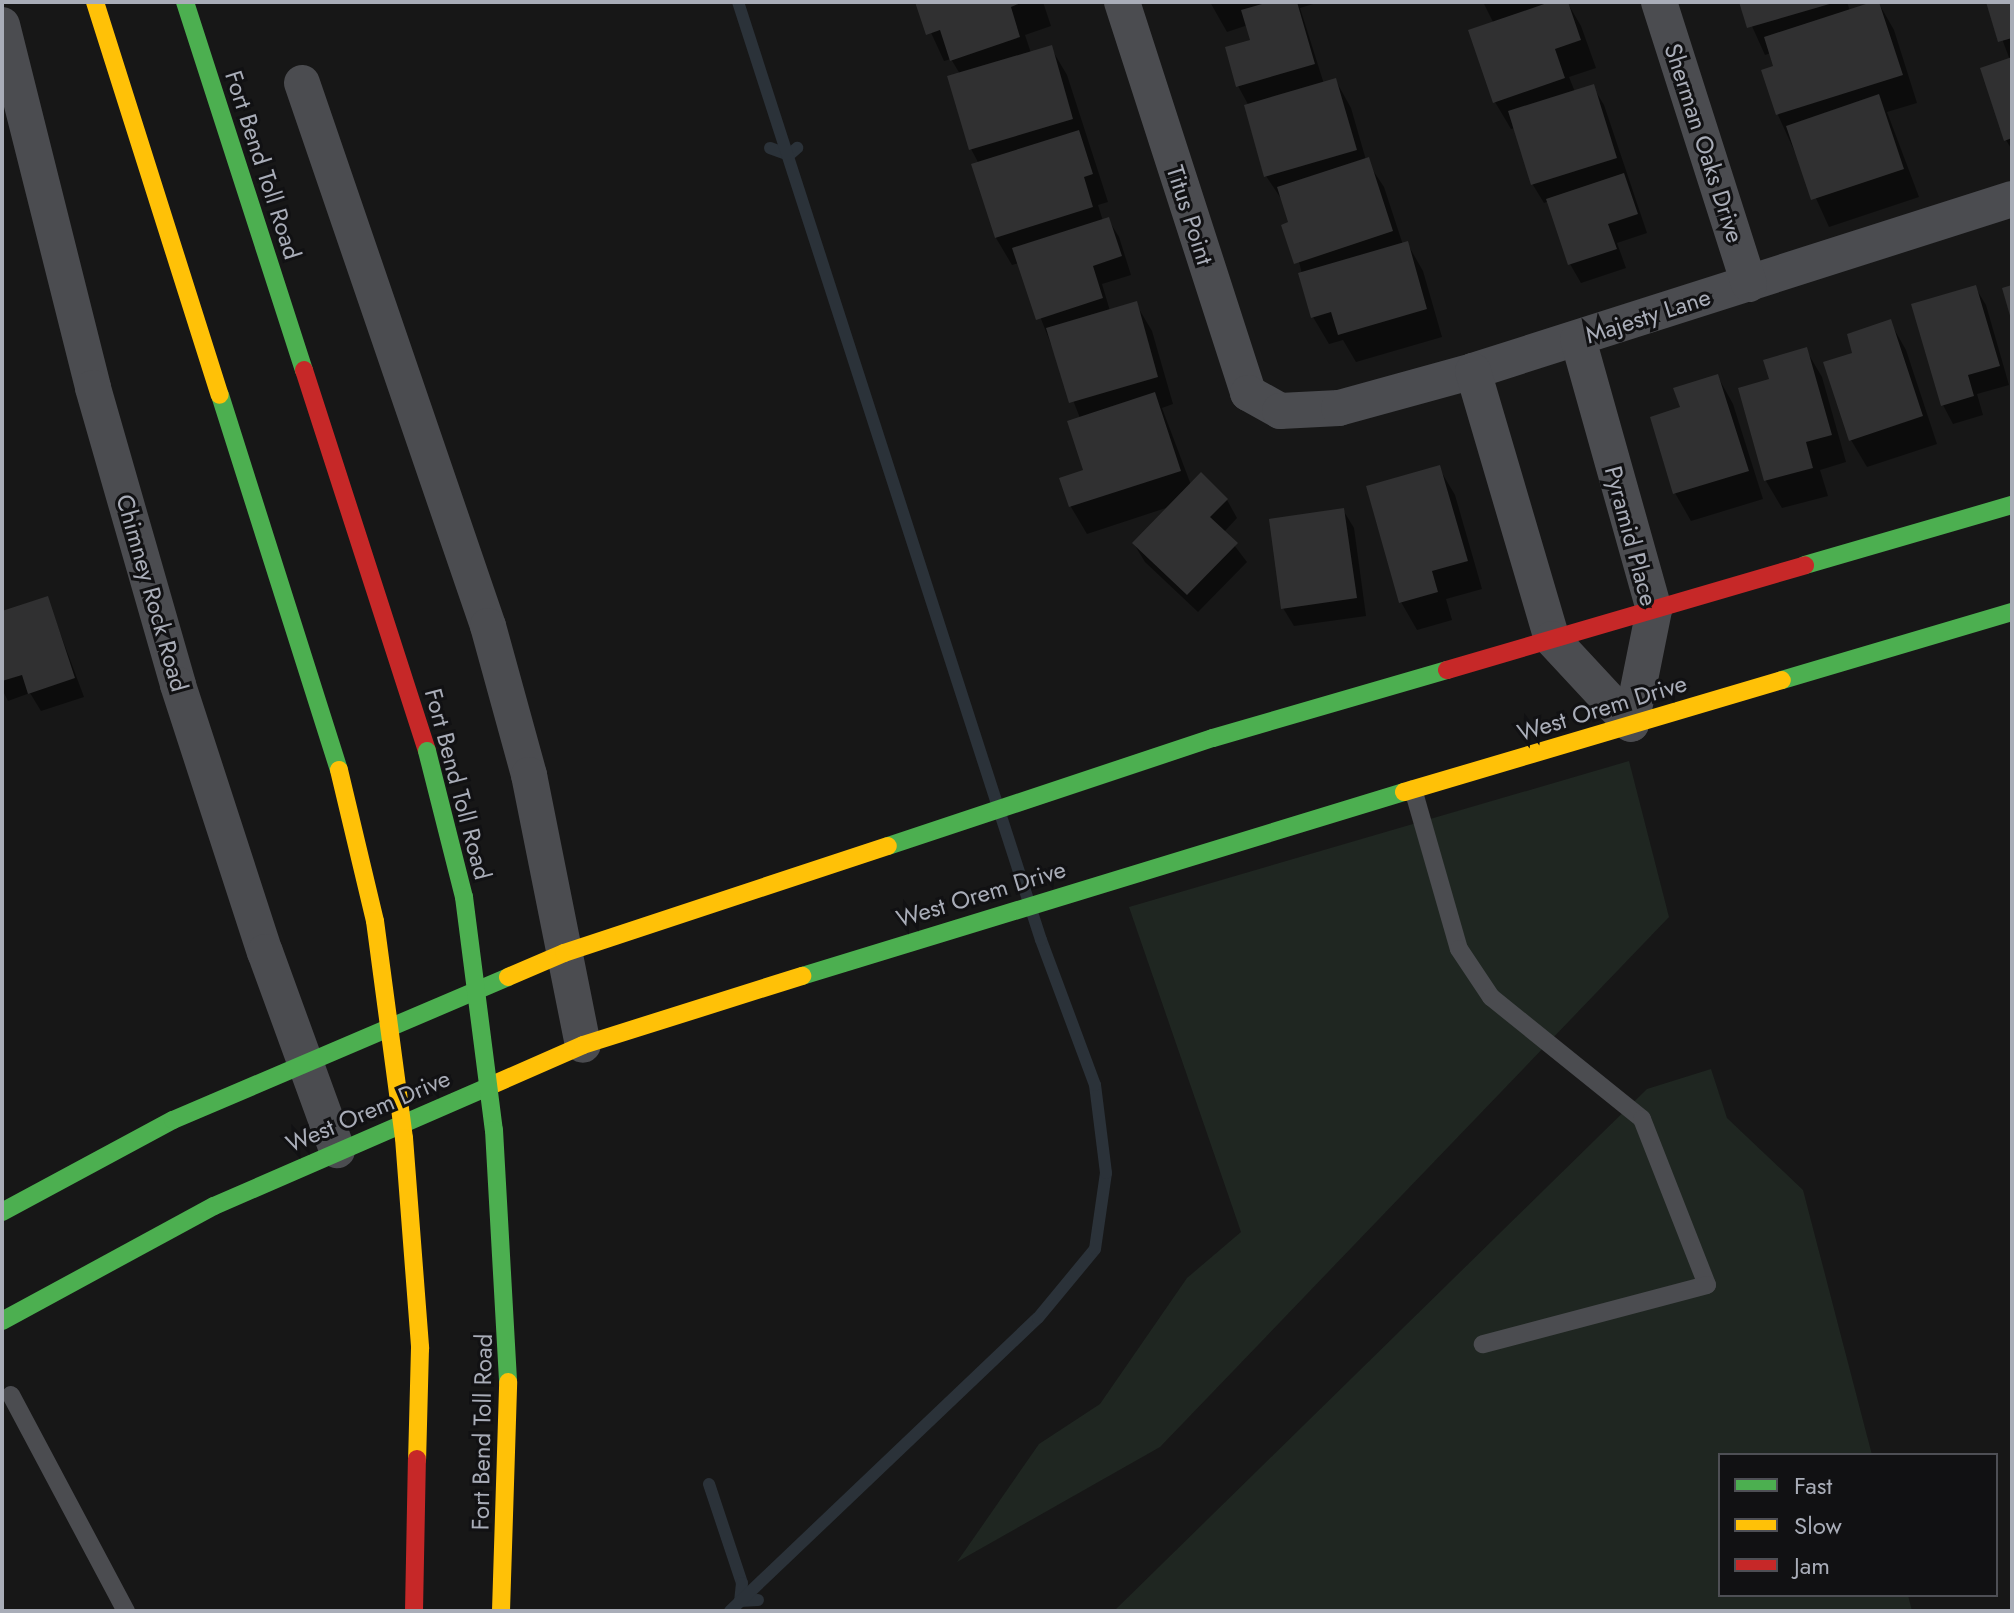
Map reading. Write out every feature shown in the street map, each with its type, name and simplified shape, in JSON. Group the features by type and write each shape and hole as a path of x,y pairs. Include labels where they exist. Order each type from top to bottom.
{"main road":[{"path":"95,2 339,770 375,921 404,1138 420,1348 414,1611"},
{"name":"Fort Bend Toll Road","path":"185,2 427,751 464,897 494,1130 509,1344 501,1611"},
{"path":"2,1212 173,1120 564,953 1081,782 1552,639 2012,505"},
{"name":"West Orem Drive","path":"2,1321 214,1206 583,1045 960,925 2012,612"}],"street":[{"name":"Titus Point","path":"1122,2 1248,393 1280,411"},
{"name":"Sherman Oaks Drive","path":"1659,2 1749,284"},
{"name":"Chimney Rock Road","path":"2,25 93,388 178,685 337,1150"},
{"path":"302,83 488,626 529,775 583,1045"},
{"name":"Majesty Lane","path":"1280,411 1339,408 1473,371 2012,199"},
{"name":"Pyramid Place","path":"1578,339 1654,610 1631,724"},
{"path":"1473,371 1552,639 1631,724"}],"lane":[{"path":"1413,789 1459,949 1491,997 1642,1119 1707,1285 1483,1344"},
{"path":"5,1392 126,1611"}],"shaded area":[{"path":"1629,761 1669,917 1160,1447 957,1562 1039,1444 1100,1404 1187,1278 1241,1232 1129,907"},
{"path":"1711,1069 1727,1118 1803,1190 1871,1453 1718,1453 1718,1597 1908,1597 1912,1611 1114,1611 1647,1089"}],"building":[{"path":"915,2 1023,2 1011,7 1020,37 950,61 940,30 926,35"},
{"path":"1269,2 1297,2 1315,64 1236,87 1225,47 1250,40 1241,10"},
{"path":"1550,2 1568,2 1581,40 1555,49 1565,78 1493,103 1468,30"},
{"path":"1739,2 1833,2 1833,3 1747,28"},
{"path":"1879,2 1903,75 1776,115 1761,70 1773,66 1764,37"},
{"path":"1986,2 2012,2 2012,38 1998,42"},
{"path":"1052,45 1073,119 969,150 947,76"},
{"path":"2012,57 2012,138 2004,141 1980,68"},
{"path":"1336,78 1357,150 1264,177 1244,105"},
{"path":"1594,84 1617,158 1531,185 1508,111"},
{"path":"1879,94 1904,169 1811,200 1786,126"},
{"path":"1079,130 1093,174 1084,177 1093,207 995,238 971,164"},
{"path":"1369,157 1393,231 1294,264 1281,225 1288,222 1277,187"},
{"path":"1624,173 1638,214 1608,224 1617,249 1568,265 1546,199"},
{"path":"1109,217 1122,256 1093,266 1103,298 1036,320 1012,248"},
{"path":"1408,241 1427,309 1338,335 1331,312 1311,318 1298,273"},
{"path":"1976,285 2000,366 1968,375 1974,396 1941,406 1911,304"},
{"path":"2012,285 2012,319 2011,319 2002,288"},
{"path":"1137,301 1158,377 1069,403 1046,328"},
{"path":"1891,319 1923,416 1849,441 1823,362 1852,353 1847,334"},
{"path":"1807,347 1832,435 1806,442 1813,468 1764,481 1738,388 1769,379 1763,360"},
{"path":"1718,374 1749,471 1673,494 1650,417 1680,407 1673,388"},
{"path":"1155,392 1181,471 1069,507 1059,478 1083,470 1067,421"},
{"path":"1440,465 1468,561 1432,571 1438,592 1399,603 1366,486"},
{"path":"1201,472 1228,499 1210,517 1238,543 1187,595 1132,543"},
{"path":"1344,508 1357,598 1281,609 1269,519"},
{"path":"48,596 75,678 28,694 22,675 2,681 2,611"}],"waterway":[{"path":"730,1611 1038,1318 1095,1249 1106,1173 1095,1085 1041,940 738,2"},
{"path":"770,148 789,155 797,148"},
{"path":"709,1484 742,1583 740,1601 758,1600"}],"traffic: fast":[{"path":"185,2 304,370"},
{"path":"220,395 339,770"},
{"path":"1805,565 2012,505"},
{"path":"1782,680 2012,612"},
{"path":"888,846 1213,738 1447,670"},
{"path":"427,751 464,897 494,1130 508,1382"},
{"path":"802,976 1404,792"},
{"path":"2,1212 173,1120 508,977"},
{"path":"2,1321 214,1206 492,1085"}],"traffic: slow":[{"path":"95,2 220,395"},
{"path":"1404,792 1782,680"},
{"path":"339,770 375,921 404,1138 420,1348 417,1459"},
{"path":"508,977 564,953 888,846"},
{"path":"492,1085 583,1045 802,976"},
{"path":"501,1611 508,1382"}],"traffic: jam":[{"path":"304,370 427,751"},
{"path":"1447,670 1805,565"},
{"path":"414,1611 417,1459"}]}
